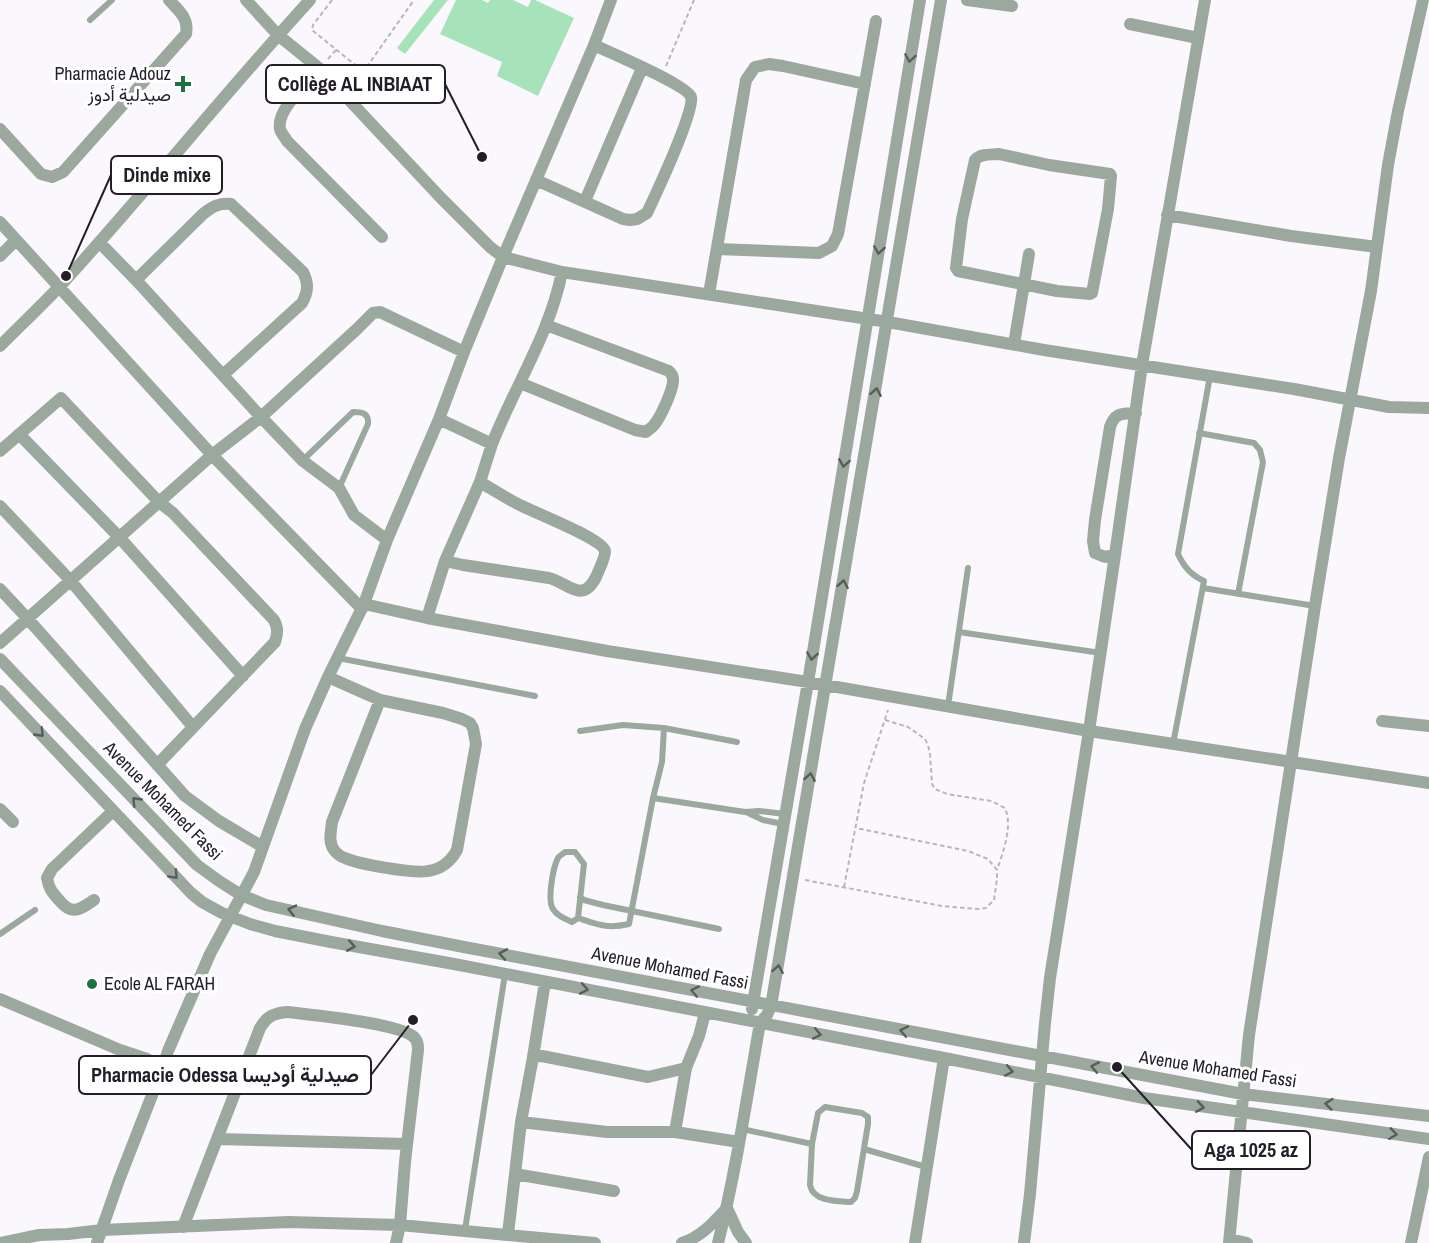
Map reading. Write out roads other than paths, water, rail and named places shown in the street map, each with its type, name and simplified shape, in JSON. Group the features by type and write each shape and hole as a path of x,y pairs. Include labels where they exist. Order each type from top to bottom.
{"street":[{"path":"0,129 41,174 52,177 63,172 186,34 186,20 169,0"},
{"path":"246,0 278,35 320,69 441,198 503,257 562,272 888,322 1389,407 1429,408"},
{"path":"0,346 99,242 310,0"},
{"path":"98,1243 119,1180 164,1067 168,1051 210,954 254,872 305,729 363,607 387,540 440,418 464,352 611,0"},
{"path":"760,1023 754,1016 752,1002 808,682 920,0"},
{"path":"718,1243 727,1208 760,1023 771,1006 941,0"},
{"path":"967,0 1012,6"},
{"path":"1024,1243 1050,978 1101,653 1142,365 1205,0"},
{"path":"1247,1243 1229,1241 1242,1094 1255,995 1339,458 1371,291 1388,165 1423,0"},
{"path":"717,249 819,253 832,246 838,234 876,21"},
{"path":"1130,24 1198,38"},
{"path":"536,180 623,219 637,219 647,213 673,154 692,104 692,97 688,92 661,77 594,45"},
{"path":"709,294 746,80 755,67 769,64 783,66 865,84"},
{"path":"585,201 642,68"},
{"path":"320,69 284,108 280,128 287,141 382,237"},
{"path":"999,154 1049,165 1110,174 1112,178 1108,208 1092,293 1057,291 1024,285 961,272 956,268 962,219 975,160 978,156 999,154"},
{"path":"136,280 203,214 221,203 231,204 303,272 307,280 307,292 302,303 223,375"},
{"path":"1167,214 1281,235 1377,247"},
{"path":"0,222 212,455 363,607 607,651 808,682 1089,731 1429,783"},
{"path":"0,256 16,240"},
{"path":"99,242 303,461 339,488 354,515 387,540"},
{"path":"1014,344 1029,254"},
{"path":"427,618 445,561 480,482 501,421 546,325 562,272"},
{"path":"0,643 212,455 261,417 373,313 380,312 464,352"},
{"path":"520,383 635,430 646,432 655,425 664,405 673,381 669,371 546,325"},
{"path":"0,451 61,398 274,620 277,627 275,642 157,765"},
{"path":"1115,555 1105,556 1095,553 1093,541 1095,520 1112,420 1118,415 1136,413"},
{"path":"440,418 492,444"},
{"path":"19,434 120,538 243,676"},
{"path":"445,561 463,566 549,578 559,581 572,590 579,591 592,584 596,578 605,552 602,546 577,531 516,503 480,482"},
{"path":"0,506 70,580 193,727"},
{"path":"0,589 185,796 219,821 263,847"},
{"name":"Avenue Mohamed Fassi","path":"2,666 197,865 241,895 266,905 382,931 1242,1094 1429,1116"},
{"path":"328,677 380,700 462,718 473,728 476,744 457,850 453,859 437,869 414,872 359,862 344,858 335,852 331,845 332,822 380,700"},
{"name":"Avenue Mohamed Fassi","path":"0,691 191,893 230,916 275,931 1144,1098 1429,1139"},
{"path":"1382,721 1429,726"},
{"path":"0,809 13,822"},
{"path":"94,900 81,908 72,910 65,908 49,888 47,878 52,868 114,811"},
{"path":"508,1234 521,1122 546,982"},
{"path":"0,999 164,1067"},
{"path":"183,1227 260,1028 266,1018 273,1014 288,1012 382,1025 405,1032 416,1039 418,1050 400,1225 396,1243"},
{"path":"675,1132 686,1068 699,1036 705,1013"},
{"path":"533,1057 542,1056 648,1077 686,1068"},
{"path":"915,1243 944,1058"},
{"path":"521,1122 608,1132 675,1132 739,1142"},
{"path":"217,1139 407,1144"},
{"path":"1411,1243 1429,1156"},
{"path":"515,1174 614,1191"},
{"path":"682,1243 698,1236 727,1208"},
{"path":"727,1208 746,1243"},
{"path":"0,1243 39,1235 102,1230 288,1222 400,1225 588,1243"}],"lane":[{"path":"90,20 112,0"},
{"path":"1173,744 1204,581 1192,575 1178,555 1210,376"},
{"path":"303,461 353,412 363,412 369,420 368,424 339,488"},
{"path":"1199,434 1254,443 1260,450 1263,462 1238,594"},
{"path":"948,707 968,568"},
{"path":"1203,588 1315,606"},
{"path":"959,632 1101,653"},
{"path":"337,658 535,696"},
{"path":"580,731 623,725 664,728 737,742"},
{"path":"578,918 597,926 617,927 630,924 653,798 662,762 664,728"},
{"path":"653,798 745,812 764,812 784,819"},
{"path":"565,852 575,852 584,864 578,918 572,922 558,916 551,908 550,896 555,868 558,857 565,852"},
{"path":"580,897 592,903 719,929"},
{"path":"0,934 35,910"},
{"path":"465,1230 505,974"},
{"path":"829,1107 866,1115 868,1120 864,1149 855,1198 851,1202 818,1197 811,1191 812,1144 818,1113 821,1110 829,1107"},
{"path":"742,1129 812,1144"},
{"path":"864,1149 926,1167"}],"place":[{"name":"Pharmacie Adouz صيدلية أدوز","path":"183,84"},
{"name":"Collège AL INBIAAT","path":"482,157"},
{"name":"Dinde mixe","path":"66,276"},
{"name":"Ecole AL FARAH","path":"92,984"},
{"name":"Pharmacie Odessa صيدلية أوديسا","path":"413,1020"},
{"name":"Aga 1025 az","path":"1117,1067"}]}
